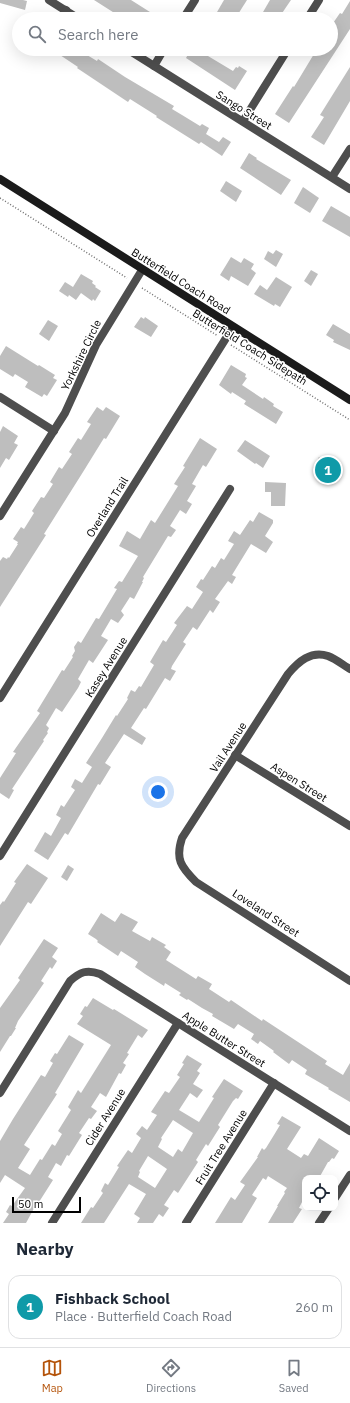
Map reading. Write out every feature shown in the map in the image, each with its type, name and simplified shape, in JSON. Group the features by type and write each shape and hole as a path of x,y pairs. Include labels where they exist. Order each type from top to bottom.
{"main road":[{"name":"Butterfield Coach Road","path":"0,179 350,400"}],"street":[{"path":"49,0 69,12"},
{"path":"187,12 195,0"},
{"path":"311,12 319,0"},
{"name":"Sango Street","path":"138,56 350,189"},
{"path":"154,66 160,56"},
{"path":"243,121 284,56"},
{"path":"332,178 350,149"},
{"name":"Yorkshire Circle","path":"0,516 54,431 73,398 96,345 142,270"},
{"name":"Overland Trail","path":"0,698 233,327"},
{"path":"0,397 54,431"},
{"name":"Kasey Avenue","path":"0,856 230,489"},
{"name":"Vail Avenue","path":"179,856 179,847 182,838 288,674 296,664 308,656 318,654 329,656 350,670"},
{"name":"Aspen Street","path":"236,756 350,826"},
{"name":"Loveland Street","path":"179,856 184,870 196,882 350,981"},
{"name":"Apple Butter Street","path":"0,1093 70,981 84,971 92,971 100,974 350,1131"},
{"name":"Cider Avenue","path":"52,1223 178,1023"},
{"name":"Fruit Tree Avenue","path":"186,1223 274,1083"},
{"path":"338,1193 350,1175"},
{"path":"320,1223 327,1211"}],"path":[{"path":"0,198 125,277"},
{"name":"Butterfield Coach Sidepath","path":"142,288 219,337"},
{"name":"Butterfield Coach Sidepath","path":"225,341 350,420"}],"building":[{"path":"0,0 27,1 25,10 0,3"},
{"path":"94,0 131,0 150,12 113,12"},
{"path":"224,0 247,0 239,12 217,12"},
{"path":"270,0 291,0 283,12 263,12"},
{"path":"350,1 350,29 338,47 338,16 340,13 342,14"},
{"path":"62,56 89,56 97,61 98,59 174,106 172,109 200,126 202,124 209,128 206,134 219,142 223,137 231,142 222,156 201,142 199,144 130,99 128,102 77,68 78,67"},
{"path":"187,56 208,56 233,71 239,66 247,71 235,90 186,58"},
{"path":"313,56 332,56 289,123 275,114 293,86 294,87"},
{"path":"350,67 350,101 324,145 311,137 324,117 320,115"},
{"path":"249,153 257,158 256,159 291,180 281,195 240,168"},
{"path":"226,181 242,191 236,202 220,191"},
{"path":"303,187 319,198 310,213 294,203"},
{"path":"331,206 350,217 350,237 322,221"},
{"path":"276,250 283,254 276,267 264,259 268,251 273,254"},
{"path":"231,257 241,263 244,258 254,264 251,269 256,273 248,286 231,276 229,281 220,275"},
{"path":"311,270 318,274 311,286 304,281"},
{"path":"81,274 93,281 92,283 96,286 95,287 101,291 95,301 93,299 92,301 81,293 76,300 59,291 65,282 73,287"},
{"path":"276,277 292,287 280,307 275,304 274,306 254,294 260,285 267,290"},
{"path":"141,317 144,319 145,317 158,326 151,337 134,327"},
{"path":"48,320 58,326 49,341 39,334"},
{"path":"333,324 350,334 350,350 333,342 334,340 326,335"},
{"path":"6,346 55,375 53,378 57,380 47,396 44,394 42,397 25,387 28,382 15,374 13,377 0,369 0,356"},
{"path":"231,365 246,374 245,377 247,378 242,385 263,399 264,397 274,404 273,406 283,412 276,424 244,404 246,401 232,392 231,394 219,385"},
{"path":"97,407 103,411 106,407 120,416 106,439 104,438 44,534 46,535 0,607 0,561 3,557 7,559 8,557 9,558 18,544 18,542 13,539 21,527 24,529 34,513 32,511 41,497 44,498 53,484 50,482 59,467 62,469 72,454 69,452 78,438 81,440 91,424 87,422"},
{"path":"3,426 18,436 14,443 18,445 9,460 6,458 0,468 0,432"},
{"path":"200,438 217,449 206,467 203,465 192,484 196,486 187,501 192,504 186,514 180,510 170,526 176,530 171,537 168,536 143,577 143,582 134,599 130,597 121,611 124,615 118,623 111,619 101,636 108,640 93,663 89,660 78,679 81,682 78,688 62,712 56,708 46,725 49,728 48,733 43,740 44,741 12,789 14,790 9,799 0,793 0,778 16,753 13,752 40,713 37,711 62,670 64,671 73,657 72,656 75,651 74,647 78,641 81,643 96,618 99,619 117,589 114,588 119,581 122,582 138,556 119,546 127,531 140,539 151,520 155,523 178,486 174,484 185,467 183,466"},
{"path":"245,440 270,456 263,468 237,451"},
{"path":"319,457 342,472 336,482 313,468"},
{"path":"265,482 286,483 285,506 271,506 271,492 265,492"},
{"path":"259,512 273,520 273,523 265,536 273,542 266,553 251,544 232,575 236,577 232,584 228,581 215,599 220,602 213,613 210,610 197,630 193,627 183,642 186,644 172,666 171,669 176,671 170,681 165,678 146,709 144,708 131,728 146,738 142,745 124,734 105,763 111,767 100,785 98,784 68,835 65,833 48,860 34,851 45,832 51,836 61,818 56,815 61,805 64,807 75,790 71,787 75,779 82,783 92,767 86,763 116,715 117,716 128,699 127,698 131,690 135,692 139,686 141,687 154,665 150,662 163,640 166,642 177,625 174,623 187,606 192,609 203,592 196,587 201,579 203,580 212,566 215,568 221,558 224,560 234,544 228,541 234,531 240,535 250,520 253,522"},
{"path":"27,864 48,878 31,904 28,902 0,946 0,905 3,901 4,902 16,883 14,882"},
{"path":"68,865 74,869 67,881 61,877"},
{"path":"101,913 115,922 121,913 138,922 132,931 150,941 152,937 166,945 164,947 171,952 166,960 196,979 198,976 212,984 209,989 229,1002 231,1000 262,1021 263,1019 327,1061 325,1064 343,1075 350,1063 350,1102 305,1074 307,1070 292,1060 289,1064 260,1041 258,1044 251,1039 254,1034 238,1024 234,1029 212,1016 213,1014 179,995 181,993 165,983 164,986 145,974 135,967 138,962 121,951 118,956 97,942 98,941 96,939 88,934"},
{"path":"44,939 58,948 52,957 57,961 52,969 50,967 41,981 44,983 18,1021 16,1028 0,1052 0,1008 20,980 18,978"},
{"path":"93,998 148,1030 142,1038 138,1035 123,1063 126,1065 121,1074 119,1073 106,1097 100,1093 91,1107 97,1111 91,1119 89,1118 79,1133 82,1135 69,1156 67,1155 61,1166 56,1163 48,1177 53,1180 39,1202 38,1201 26,1223 3,1223 9,1214 6,1212 10,1205 12,1206 25,1188 5,1175 0,1183 0,1141 13,1119 41,1075 45,1077 53,1063 50,1061 55,1053 57,1054 69,1035 84,1044 55,1093 57,1094 24,1145 30,1149 18,1168 30,1175 52,1144 55,1146 62,1134 58,1131 71,1110 68,1107 78,1090 81,1093 111,1045 77,1024 83,1016 80,1014"},
{"path":"187,1055 202,1064 197,1071 200,1073 193,1084 203,1090 197,1098 190,1093 179,1110 199,1122 214,1098 212,1097 224,1079 243,1091 238,1099 236,1098 233,1101 218,1125 220,1127 208,1146 206,1144 196,1160 198,1162 178,1193 174,1190 164,1205 169,1208 163,1217 159,1214 153,1223 137,1223 140,1218 134,1214 146,1194 129,1184 104,1223 81,1223 91,1207 93,1208 103,1193 101,1191 105,1183 108,1185 119,1167 117,1166 128,1150 132,1153 141,1138 136,1134 142,1126 147,1130 157,1115 151,1112 165,1091 169,1093 180,1077 177,1075 184,1064 182,1063","holes":["173,1120 193,1133 182,1152 178,1149 173,1157 158,1147 162,1139 161,1138","148,1156 167,1169 155,1188 138,1177 139,1171"]},
{"path":"282,1116 301,1127 287,1149 301,1158 304,1154 308,1156 319,1138 339,1151 334,1159 332,1158 328,1162 321,1175 302,1175 302,1202 299,1208 302,1209 293,1223 268,1223 287,1188 268,1176 266,1180 263,1178 252,1195 257,1198 242,1223 215,1223 231,1197 235,1200 245,1185 240,1182 258,1157 262,1148 264,1150 266,1148 280,1125 277,1124"}],"place":[{"name":"Fishback School","path":"328,470"}]}
